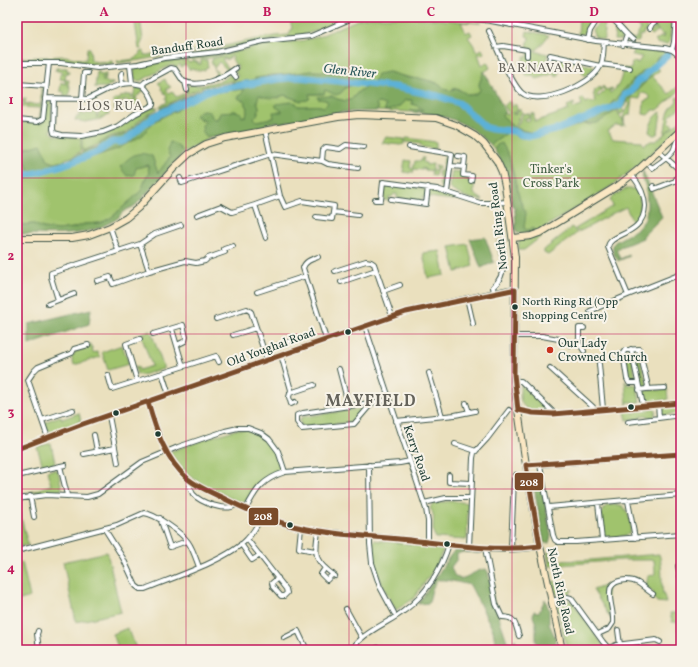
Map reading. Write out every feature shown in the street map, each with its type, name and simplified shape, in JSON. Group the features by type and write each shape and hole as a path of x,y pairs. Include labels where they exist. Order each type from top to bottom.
{"main road":[{"name":"North Ring Road","path":"17,238 72,238 89,235 110,227 126,218 138,208 179,163 194,150 218,140 265,130 352,115 422,117 442,120 456,125 480,140 488,149 502,172 508,202 513,238 515,290 514,381 526,465 540,546 562,650"},
{"path":"513,238 535,235 545,231 611,190 632,175 681,130"}],"street":[{"name":"Banduff Road","path":"17,63 66,64 92,68 130,65 164,58 203,55 264,41 303,37 324,31 355,17"},
{"path":"461,17 510,24 588,40 623,45 658,47 672,50 681,56"},
{"path":"510,17 510,24"},
{"path":"588,40 590,31 599,17"},
{"path":"610,17 619,24 621,29 633,40"},
{"path":"650,28 652,24 661,17"},
{"path":"672,50 676,17"},
{"path":"489,31 517,88 525,95 533,98 548,97 577,85 590,77 601,65 604,42"},
{"path":"623,45 626,34"},
{"path":"496,47 503,46 527,50 526,56"},
{"path":"549,61 550,55 601,65 630,68"},
{"path":"17,120 42,121 46,98 49,63"},
{"path":"130,65 132,83"},
{"path":"142,85 171,68 175,69 184,82 187,90"},
{"path":"184,82 196,83 214,81 232,72 236,68"},
{"path":"82,99 84,72 88,72"},
{"path":"232,72 236,77"},
{"path":"122,73 122,84"},
{"path":"46,98 54,98 82,99 92,97 122,84 132,83 142,85 146,89 153,104 151,107 135,114 118,126 103,132 87,136 70,136 56,134 53,131 54,98"},
{"path":"17,84 46,86"},
{"path":"265,130 280,196 285,207 302,201 334,206 332,219 316,217"},
{"path":"650,166 652,168 665,158 673,150 675,142 681,137"},
{"path":"322,161 323,150 326,147 340,149 346,145 364,148"},
{"path":"409,147 450,152 452,155 447,192"},
{"path":"653,186 654,189 675,181 681,171 658,151"},
{"path":"180,178 182,183 270,154 322,161 328,164 358,168"},
{"path":"458,156 465,157 463,175 472,176 471,181"},
{"path":"451,166 464,167"},
{"path":"628,295 608,244 611,240 631,231 643,218 645,203 644,195 632,175"},
{"path":"375,200 381,200 383,182 447,192 480,203 508,202"},
{"path":"391,199 426,204 428,188"},
{"path":"197,215 221,206 232,212 255,206 280,196"},
{"path":"255,206 266,238"},
{"path":"333,212 358,215"},
{"path":"58,300 52,282 51,273 140,244 155,234 181,225"},
{"path":"110,227 118,250"},
{"path":"140,244 149,271"},
{"path":"97,281 110,277 112,284 149,271 185,261 196,263 205,261 208,258 225,252 224,249 233,246"},
{"path":"318,257 304,264 303,268 326,339"},
{"path":"494,293 493,287 504,269 503,260"},
{"path":"335,271 366,261 374,264 392,316"},
{"path":"340,282 376,270"},
{"path":"590,310 681,274"},
{"path":"257,292 306,276"},
{"path":"383,291 400,285"},
{"name":"Old Youghal Road","path":"17,449 392,316 422,307 515,290"},
{"path":"48,304 74,294"},
{"path":"467,298 473,324"},
{"path":"216,319 247,309 251,312 266,360"},
{"path":"153,334 183,326 186,337 185,341 177,345"},
{"name":"Kerry Road","path":"365,326 424,503 428,521 428,542"},
{"path":"233,334 256,328"},
{"path":"584,328 579,328 579,343 584,351"},
{"path":"172,329 183,366"},
{"path":"514,336 542,336 564,340 571,345 579,343"},
{"path":"264,350 300,338"},
{"path":"137,381 126,344 140,339"},
{"path":"48,438 28,380 38,367 72,353 74,349 88,345"},
{"path":"631,349 637,383 643,405"},
{"path":"637,383 629,383 627,379 623,353 625,350 639,349 648,386 646,389"},
{"path":"280,355 291,390 289,397 291,404 295,402"},
{"path":"108,375 112,389 216,356 219,362"},
{"path":"599,364 603,409"},
{"path":"550,368 593,406 594,410"},
{"path":"339,369 349,406"},
{"path":"162,373 169,395"},
{"path":"429,373 442,416"},
{"path":"514,381 521,381 553,412 553,414"},
{"path":"290,393 314,385"},
{"path":"639,390 665,388"},
{"path":"372,403 354,424 302,429 297,422 298,415 303,413 389,400"},
{"path":"148,402 166,453 188,479 236,505 262,516 301,528 318,531 469,547 530,548 540,546"},
{"path":"466,403 469,412"},
{"path":"518,410 533,414 553,414 643,405 681,403"},
{"path":"658,404 659,418"},
{"path":"42,420 73,410"},
{"path":"469,547 473,458 476,451 509,410"},
{"path":"396,421 475,411"},
{"path":"628,422 681,415"},
{"path":"108,416 118,463"},
{"path":"17,499 46,494 87,496 98,494 142,462 225,430 238,428 248,428 261,433 274,444 285,472"},
{"path":"94,436 97,451"},
{"path":"455,444 476,451"},
{"path":"84,454 115,448"},
{"path":"526,465 681,454"},
{"path":"246,509 255,491 265,480 274,475 285,472 410,461"},
{"path":"17,476 63,465 68,495"},
{"path":"369,465 370,553 375,575 394,613"},
{"path":"540,465 554,540 558,542 681,534"},
{"path":"511,548 514,479 516,474"},
{"path":"449,475 449,482 471,483"},
{"path":"188,479 193,494 206,503 226,507 233,507 236,505"},
{"path":"549,507 681,495"},
{"path":"30,496 34,517"},
{"path":"424,503 446,498 471,498"},
{"path":"628,501 635,538"},
{"path":"598,503 602,540"},
{"path":"17,551 117,525 144,513 160,518 187,541 199,567"},
{"path":"104,528 123,558 136,586 140,589 146,589 229,553 247,539 262,516"},
{"path":"160,518 159,520 170,547 187,541"},
{"path":"301,528 300,548 315,551"},
{"path":"318,531 315,551 316,556 324,568 334,575 327,580 321,574 324,568"},
{"path":"247,539 278,578"},
{"path":"241,544 252,560 260,555"},
{"path":"351,650 362,638 413,604 442,564 449,544"},
{"path":"485,548 496,604 502,617 508,617 514,621 519,636"},
{"path":"678,566 681,577"},
{"path":"598,634 609,629 613,623 610,592 611,585 624,581 633,582 637,583 653,594"},
{"path":"551,601 567,597 571,598 610,649 620,645 656,640 660,642"},
{"path":"346,609 362,638"},
{"path":"618,630 620,645"},
{"path":"38,631 39,650"},
{"path":"284,638 298,631 307,650"},
{"path":"376,649 379,643"}],"green space":[{"path":"134,17 140,17 143,40 141,44 142,49 139,49"},
{"path":"289,17 343,17 343,19 321,29 298,36 204,52 162,56 118,63 117,61 134,59 140,52 144,51 144,55 185,52 268,37 289,35 292,28"},
{"path":"370,17 410,17 481,23 461,22 466,33 470,31 472,35 468,37 477,52 482,49 484,53 481,55 478,54 482,65 487,62 490,68 484,72 479,84 481,89 472,94 466,95 462,91 454,88 450,91 432,81 389,72 358,92 352,99 346,101 332,96 319,99 326,100 328,103 324,107 298,106 296,103 281,110 282,112 277,113 274,118 257,121 254,118 259,107 257,101 259,95 278,98 284,95 301,101 309,94 323,94 324,90 341,93 355,74 344,70 333,72 312,71 270,75 254,80 231,83 238,77 235,71 238,69 237,65 236,66 232,59 232,56 226,60 225,58 222,59 229,70 228,71 219,62 214,68 211,61 213,60 212,59 257,46 300,41 318,37 359,19"},
{"path":"579,17 597,17 581,35 578,35"},
{"path":"602,17 606,17 609,20 611,19 615,24 612,21 605,20 603,25 603,30 605,30 604,40 595,37 592,30 600,22"},
{"path":"664,17 673,17 670,42 667,44 658,44 655,41 662,36 663,38 664,34 662,35 654,25 656,26 664,20"},
{"path":"681,17 681,37 676,47 678,19"},
{"path":"640,21 644,26 645,25 649,32 654,29 654,25 658,31 651,35 647,30 643,33 643,35 640,35 638,42 627,41 627,39 635,39 641,29 636,25"},
{"path":"616,25 622,33 621,40 614,40"},
{"path":"527,31 549,35 537,50 527,48 529,37 526,36"},
{"path":"87,48 90,48 91,60 96,62 113,61 113,64 87,64 60,60 17,61 17,58 65,56 86,60"},
{"path":"633,49 667,53 656,59 655,64 636,77 610,105 597,113 539,133 533,133 516,128 523,113 529,114 529,118 525,118 525,120 530,121 531,113 534,114 534,121 537,121 569,110 567,106 574,103 572,106 573,108 582,105 580,99 583,98 586,103 596,101 593,94 595,93 594,91 600,87 602,90 597,95 598,97 605,91 602,87 603,86 606,90 613,89 609,91 610,93 613,91 621,79 623,68 631,69 632,62 638,63 642,57 632,55"},
{"path":"238,50 210,58 163,61 135,66 163,60 201,57"},
{"path":"529,50 548,54 547,62 550,62 554,58 573,62 558,72 559,75 556,77 555,73 537,79 531,75 528,77 522,69 527,67 525,61 519,62 524,60 524,56 528,57"},
{"path":"667,53 669,57 650,74 651,76 634,94 615,111 598,122 594,124 583,124 536,138 519,137 513,133 516,128 533,133 539,133 597,113 610,105 636,78 655,64 656,59"},
{"path":"201,60 207,60 208,67 205,68 205,70 199,71 191,68 190,70 185,64 181,67 180,64 177,67 171,65 140,81 135,80 134,70 136,68 163,62 188,61 190,63 195,61 198,62 198,64 201,64"},
{"path":"574,62 593,66 593,70 585,76 578,65 577,66"},
{"path":"56,68 67,68 67,71 70,71 70,73 66,73 65,80 60,79 60,74 62,74 62,72 57,71 57,69 55,71"},
{"path":"214,68 220,75 216,77 215,70"},
{"name":"Tinker's Cross Park","path":"657,68 660,70 652,76 669,94 681,84 681,89 658,110 653,110 648,115 643,114 644,101 650,99 649,96 644,93 640,93 640,99 632,98 630,115 624,118 625,126 623,117 630,104 628,102 622,109 624,111 622,114 619,114 619,109 617,112 623,120 623,126 616,125 608,131 613,139 641,141 644,145 651,141 656,141 681,120 681,126 613,185 540,230 528,233 517,232 515,210 506,172 491,145 508,132 512,132 515,136 529,138 554,133 584,123 590,125 615,112 637,91"},
{"path":"344,70 361,73 362,81 345,88 341,93 336,95 325,90 324,94 309,94 310,98 308,100 301,101 284,95 272,98 259,95 257,101 259,107 258,114 254,118 257,121 274,118 273,112 282,112 276,107 276,104 291,102 296,103 298,106 324,107 328,103 326,100 318,99 317,97 332,96 346,101 352,99 358,92 374,82 377,74 389,72 409,78 423,79 440,84 444,89 450,91 458,89 472,95 476,94 480,90 479,84 484,71 505,111 502,115 514,128 512,132 508,132 491,145 475,131 450,118 420,113 420,111 418,111 418,113 411,112 411,110 423,110 412,104 412,100 405,100 401,105 388,111 385,111 385,105 379,103 376,104 378,109 377,111 342,112 282,123 272,122 263,127 209,138 203,133 202,125 206,121 195,116 199,111 204,110 210,112 214,119 217,119 221,112 235,111 242,113 242,117 246,116 248,108 244,101 238,98 244,89 207,93 183,105 178,110 153,122 143,135 117,149 59,168 29,171 22,154 17,153 17,142 25,149 41,144 50,162 54,163 69,160 86,150 97,147 106,139 126,134 148,115 202,89 254,80 255,78 312,71 333,72"},
{"path":"97,71 99,71 99,74 106,73 106,75 102,76 102,78 106,76 106,79 102,81 113,84 104,88 95,88"},
{"path":"230,75 235,79 203,87 187,94 186,93 189,85 204,85 220,81"},
{"path":"165,79 167,84 171,87 166,89 168,93 172,91 176,97 185,93 186,95 160,108 159,107 167,102 167,97 161,88 162,87 158,83"},
{"path":"65,80 69,80 69,96 64,96 64,92 60,91 61,82 65,84 67,83 65,83"},
{"path":"139,87 144,91 136,97 141,108 138,109 134,101 129,104 128,100 124,99 124,101 117,102 120,105 125,105 121,106 122,108 120,109 118,106 116,107 117,109 115,110 114,107 116,106 113,101 126,95 131,95 133,100 135,99 133,98 133,95 135,95 136,89"},
{"path":"41,88 43,90 40,118 39,119 41,108 19,107 21,104 24,105 24,103 19,101 19,98 21,98 22,101 23,98 26,99 25,102 27,105 28,103 36,105 41,104"},
{"path":"244,89 240,95 248,108 246,116 242,117 235,111 221,112 217,119 212,117 199,119 206,121 203,133 209,138 184,152 175,144 170,157 158,174 152,156 136,168 148,165 149,174 141,191 112,217 101,223 84,224 73,228 58,230 43,228 34,224 21,225 17,198 17,153 22,154 30,171 49,170 117,149 148,129 153,122 178,110 183,105 207,93"},
{"path":"679,97 681,99 681,106 669,117 671,119 669,121 673,126 664,134 668,113 677,101 676,98"},
{"path":"50,100 52,103 51,132 55,135 81,138 81,151 72,157 65,159 65,161 54,163 48,160 41,145 25,149 17,142 17,122 42,123 44,120 47,103"},
{"path":"405,100 412,100 412,104 423,110 411,110 411,112 377,111 378,109 376,104 379,103 385,105 385,111 396,108"},
{"path":"509,101 512,107 515,104 518,109 514,114 513,112 512,113 515,115 519,109 522,111 519,118 517,118 519,119 514,128 502,115 504,113 507,115 509,113 504,106"},
{"path":"102,107 104,112 108,112 109,114 102,119 101,116 101,119 85,122 75,120 76,117 80,117 79,113 83,113 83,115 87,113 93,114 92,110 95,109 97,118 99,112 98,110"},
{"path":"154,107 158,108 146,115 125,133 108,137 97,145 82,151 82,138 107,133"},
{"path":"661,112 658,133 653,135 649,132 651,123"},
{"path":"386,137 404,139 404,144 382,143"},
{"path":"405,139 436,142 436,149 421,147 421,144 405,142"},
{"path":"170,142 175,144 184,152 136,205 123,212 119,217 95,229 73,234 17,234 17,198 21,225 34,224 43,228 58,230 73,228 84,224 101,223 112,217 141,191 149,174 148,165 136,168 134,175 127,176 120,167 134,155 147,154 152,156 158,173 170,157 167,151"},
{"path":"502,143 509,156 520,200 526,213 524,228 527,230 533,228 534,232 523,234 518,233 516,230 515,209 512,204 508,177 503,164 494,150 497,145"},
{"path":"422,158 424,158 423,162 426,163 426,165 433,164 432,170 435,170 436,165 439,166 435,176 431,175 432,171 422,168 422,170 414,169 413,173 411,171 410,173 403,172 405,160 411,161 410,168 413,169 415,161 421,161"},
{"path":"444,158 447,158 443,188 440,187 439,182 441,177 438,176 440,174 438,174 439,171 442,171"},
{"path":"452,171 461,172 461,176 468,178 468,182 474,183 474,194 483,200 465,197 449,188"},
{"path":"643,171 662,217 643,236 643,238 616,249 620,259 629,255 630,256 618,261 613,252 615,242 638,228 645,217 647,210 646,189 642,176"},
{"path":"389,184 425,189 425,197 423,197 421,201 397,198 397,194 394,194 392,197 389,197 389,201 384,200 385,188"},
{"path":"432,189 455,197 454,200 428,197 429,191"},
{"path":"625,189 635,189 639,197 640,211 633,223 626,207 578,232 575,229 613,206 610,200 611,198"},
{"path":"572,227 577,233 548,255 544,253 544,250"},
{"path":"547,232 524,250 518,250 519,241 539,236"},
{"path":"485,237 494,262 481,268 470,239"},
{"path":"504,240 506,254 499,255 497,241"},
{"path":"468,244 473,266 456,272 450,247"},
{"path":"440,251 445,275 428,278 423,253"},
{"path":"91,309 89,324 29,345 29,324"},
{"path":"151,331 163,369 142,375 137,374 135,367 138,367 139,370 152,366 141,335 142,333"},
{"path":"89,344 91,344 93,353 97,352 100,357 74,365 71,356 74,355 75,352 90,347"},
{"path":"122,345 129,364 108,370 102,352"},
{"path":"635,351 638,353 647,384 645,387 641,388 634,353"},
{"path":"631,352 636,381 630,381 628,379 625,353"},
{"path":"625,381 628,385 634,384 637,386 640,402 628,402 627,405"},
{"path":"521,385 549,411 534,411 526,408 521,401"},
{"path":"667,390 668,399 644,401 642,393 644,391"},
{"path":"681,406 681,413 664,415 661,413 661,409 664,407"},
{"path":"365,408 354,422 304,427 301,425 300,420 302,417"},
{"path":"624,408 633,411 633,413 636,411 655,409 656,411 654,417 648,417 647,415 641,416 641,418 627,420"},
{"path":"79,413 81,421 53,432 47,430 45,423 47,421 60,416 62,419"},
{"path":"238,429 252,430 264,437 272,446 281,468 261,481 247,500 242,504 198,482 186,472 169,452"},
{"path":"51,443 55,463 43,466 37,447"},
{"path":"55,469 58,471 62,489 59,492 45,491 28,493 51,485 47,471"},
{"path":"532,476 540,476 551,536 549,543 544,543"},
{"path":"17,501 28,545 17,547"},
{"path":"453,501 468,503 466,540 436,538 433,531 433,515 430,508 433,503"},
{"path":"608,505 621,505 624,507 628,514 631,527 629,534 608,537 604,534 602,511"},
{"path":"374,540 444,548 435,568 413,599 396,610 377,570 372,543"},
{"path":"462,547 469,551 480,550 479,553 463,552 457,554 457,559 451,567 454,575 460,579 486,569 488,572 495,606 507,641 513,644 515,639 518,647 522,648 523,650 500,650 495,642 493,630 470,585 437,580 432,589 429,603 418,604 450,556 455,550"},
{"path":"549,551 550,563 551,560 590,560 659,554 663,595 666,603 657,602 654,599 653,592 646,587 648,576 654,575 655,572 654,560 622,560 549,566 547,553"},
{"path":"107,552 121,612 76,622 63,562"},
{"path":"22,562 30,597 17,601 17,564"},
{"path":"555,581 562,589 573,590 569,594 555,594 552,582"},
{"path":"607,585 607,599 611,619 593,590"},
{"path":"545,599 549,610 549,624 555,637 557,650 543,650 536,642 536,624 533,616 534,611 539,612"},
{"path":"567,601 573,603 608,650 567,650 557,605"},
{"path":"670,613 681,613 681,632 678,631 678,622 672,622"},
{"path":"127,628 137,650 119,650 113,634"}],"waterway":[{"name":"Glen River","path":"677,47 681,44"},
{"name":"Glen River","path":"17,166 17,169 23,173 24,176 83,158 99,151 112,142 121,142 126,140 153,117 207,91 298,77 396,87 438,96 459,103 485,127 513,131 522,135 531,136 556,130 616,106 620,106 624,95 631,92 638,81 644,78 647,73 668,55"}],"transit line":[{"name":"208","path":"17,449 83,424 406,312 512,290 515,290 514,374 518,410 533,413 553,414 681,403"},
{"name":"208","path":"148,402 162,444 180,471 197,485 242,507 275,521 307,529 459,546 491,548 524,548 540,546 526,465 681,454"}],"place":[{"name":"North Ring Rd (Opp Shopping Centre)","path":"515,307"},
{"name":"Our Lady Crowned Church","path":"550,350"}],"district":[{"name":"BARNAVARA","path":"541,67"},
{"name":"LIOS RUA","path":"111,105"},
{"name":"MAYFIELD","path":"371,400"}]}
